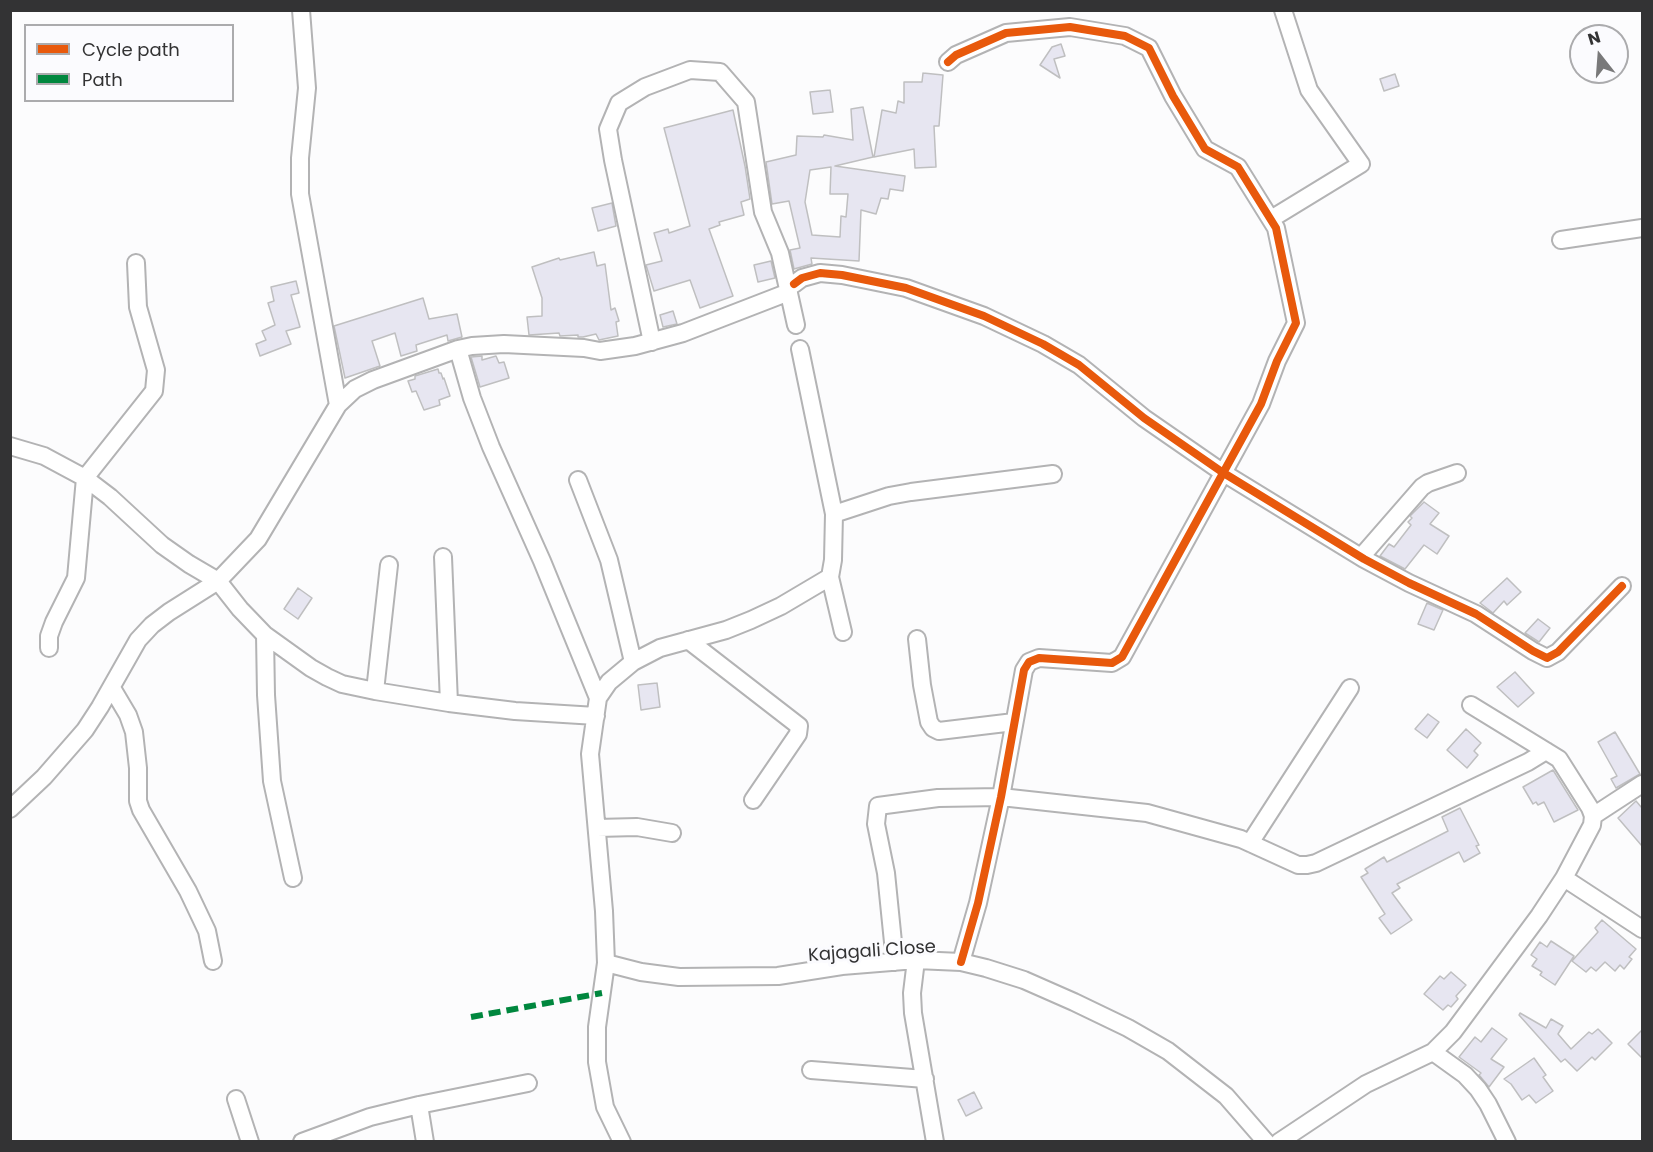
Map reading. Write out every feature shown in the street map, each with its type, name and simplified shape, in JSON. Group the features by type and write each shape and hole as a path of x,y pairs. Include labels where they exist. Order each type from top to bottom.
{"street":[{"path":"300,10 308,88 300,158 300,194 338,405"},
{"path":"1271,219 1361,164 1309,90 1283,10"},
{"path":"948,62 1006,33 1070,27 1125,36 1149,48 1173,96 1205,149 1238,167 1276,228 1296,324 1277,361 1261,404 1122,657 1112,663 1039,658 1029,662 1024,670 978,903 961,962"},
{"path":"651,342 612,160 608,129 619,103 645,87 690,70 720,72 746,102 763,212 792,288 796,325"},
{"path":"1562,240 1642,228"},
{"path":"49,648 49,636 76,578 85,478 154,391 156,370 138,307 136,263"},
{"path":"10,809 85,730 112,688 138,640 152,625 218,581 258,539 338,405 355,389 373,380 458,349 504,344 584,348 600,351 651,342 683,333 792,288 802,278 820,273 906,288 1004,325 1043,344 1079,365 1144,418 1222,472 1361,557 1409,583 1476,614 1547,658 1558,652 1622,586"},
{"path":"458,349 472,398 491,447 542,561 598,698"},
{"path":"800,349 834,514 833,560 830,577 843,632"},
{"path":"10,446 45,456 85,478 110,497 162,545 218,581 240,609 266,634 311,668 342,684 449,703 515,711 596,716"},
{"path":"1361,557 1422,487 1457,473"},
{"path":"834,514 889,496 1053,474"},
{"path":"578,480 609,560 633,662"},
{"path":"444,556 449,703"},
{"path":"375,691 389,565"},
{"path":"622,1142 605,1107 597,1062 597,1028 606,963 590,754 598,698 609,682 633,662 660,648 726,630 751,620 781,606 830,577"},
{"path":"266,634 266,695 272,781 293,878"},
{"path":"917,639 922,685 929,722 933,729 939,731 1014,722"},
{"path":"688,640 799,726 798,734 753,800"},
{"path":"112,688 128,715 134,732 138,768 138,801 141,810 191,897 207,931 213,961"},
{"path":"1250,843 1350,688"},
{"path":"1279,1142 1366,1084 1433,1052 1453,1032 1488,987 1564,878 1592,825 1593,816 1558,759 1471,705"},
{"path":"895,962 888,884 876,824 878,806 938,798 1000,797 1147,813 1250,843 1298,865 1316,863 1528,762 1545,751"},
{"path":"1593,816 1642,784"},
{"path":"597,828 637,827 672,833"},
{"path":"1564,878 1642,928"},
{"path":"916,960 913,1013 935,1142"},
{"name":"Kajagali Close","path":"606,963 641,972 679,976 778,976 842,966 916,960 961,962 986,968 1034,984 1128,1028 1168,1051 1226,1096 1266,1142"},
{"path":"1433,1052 1466,1075 1478,1089 1507,1142"},
{"path":"811,1070 925,1079"},
{"path":"302,1142 370,1117 528,1083"},
{"path":"236,1099 250,1142"},
{"path":"419,1105 425,1142"}],"building":[{"path":"1061,44 1065,56 1054,59 1060,78 1040,65 1052,47"},
{"path":"923,73 943,75 939,126 934,126 936,167 915,168 914,149 874,157 882,110 896,113 898,101 904,103 904,82 922,82"},
{"path":"1395,74 1399,86 1384,91 1380,79"},
{"path":"830,90 833,112 813,114 810,92"},
{"path":"863,107 873,157 835,166 905,176 903,191 890,189 888,199 881,198 876,214 861,210 859,261 811,258 812,264 794,269 790,250 800,248 789,201 772,204 766,162 796,155 797,136 823,137 824,135 853,140 851,109","holes":["831,167 830,194 848,194 846,217 841,216 840,237 812,235 805,202 810,170"]},
{"path":"733,110 750,199 741,202 744,215 719,222 720,225 709,229 733,296 700,308 690,280 654,291 646,265 662,261 654,233 668,229 669,233 690,226 664,128"},
{"path":"612,203 616,226 598,231 592,208"},
{"path":"594,252 597,266 605,264 611,310 615,308 619,321 616,322 618,336 599,340 596,334 583,337 560,336 559,333 529,335 527,317 542,316 542,298 532,267 559,258 560,260"},
{"path":"771,261 775,278 758,282 754,265"},
{"path":"296,281 299,293 291,295 300,327 286,331 291,344 260,356 256,344 266,340 262,331 275,325 268,303 274,301 271,287"},
{"path":"423,298 429,319 457,314 462,337 448,341 447,335 416,345 417,351 401,356 395,333 372,341 380,366 345,378 334,326"},
{"path":"673,311 677,324 663,327 660,315"},
{"path":"482,356 482,360 496,356 499,363 504,362 509,378 480,387 471,357"},
{"path":"438,369 444,378 450,396 439,400 440,405 424,410 416,391 412,392 408,381 415,379 415,376"},
{"path":"1424,502 1439,513 1430,524 1449,536 1437,554 1424,545 1405,569 1380,556 1389,544 1394,547 1411,525 1408,522 1412,518 1410,516"},
{"path":"1507,578 1521,592 1507,605 1504,601 1493,613 1480,603"},
{"path":"298,588 312,598 298,619 284,609"},
{"path":"1427,603 1443,610 1434,630 1418,624"},
{"path":"1538,619 1550,628 1539,642 1525,633"},
{"path":"1515,672 1534,693 1518,707 1497,687"},
{"path":"657,683 660,707 641,710 638,685"},
{"path":"1428,714 1439,722 1427,738 1415,729"},
{"path":"1466,729 1481,743 1474,751 1478,755 1467,768 1447,750"},
{"path":"1615,732 1640,774 1616,788 1611,779 1617,776 1598,742"},
{"path":"1553,770 1578,810 1554,822 1544,802 1538,805 1536,802 1533,804 1523,787"},
{"path":"1636,801 1642,808 1642,846 1618,818"},
{"path":"1460,808 1479,845 1476,846 1480,853 1464,862 1459,852 1397,884 1400,888 1392,893 1412,920 1391,934 1379,918 1385,914 1361,877 1368,873 1365,869 1384,857 1387,862 1448,831 1442,817"},
{"path":"1602,920 1636,949 1629,957 1632,959 1624,969 1620,965 1615,971 1605,962 1596,971 1591,967 1586,972 1572,961 1598,932 1595,928"},
{"path":"1551,941 1574,956 1555,985 1540,975 1542,972 1532,966 1537,959 1531,955 1540,942 1547,947"},
{"path":"1451,972 1466,985 1456,996 1458,999 1451,1007 1448,1005 1443,1010 1424,994 1440,976 1444,979"},
{"path":"1520,1013 1546,1028 1551,1019 1563,1026 1558,1034 1571,1049 1589,1032 1592,1034 1598,1029 1612,1043 1595,1060 1592,1057 1577,1071 1565,1059 1561,1062 1519,1015"},
{"path":"1492,1028 1507,1039 1491,1059 1504,1067 1489,1087 1479,1075 1481,1073 1459,1057 1475,1037 1481,1042"},
{"path":"1642,1030 1642,1058 1628,1044"},
{"path":"1534,1058 1546,1075 1543,1077 1553,1091 1536,1103 1529,1095 1522,1100 1511,1084 1504,1079"},
{"path":"974,1092 982,1108 966,1116 958,1100"}],"marked path":[{"path":"471,1017 602,993"}],"cycle path":[{"path":"948,62 956,55 1006,33 1070,27 1125,36 1149,48 1173,96 1205,149 1238,167 1276,228 1296,323 1277,361 1261,404 1122,657 1112,663 1039,658 1029,662 1024,670 1001,797 978,903 961,962"},
{"path":"794,284 802,278 820,273 842,275 906,288 984,316 1043,344 1079,365 1144,418 1222,472 1364,559 1476,614 1547,658 1558,652 1622,586"}]}
